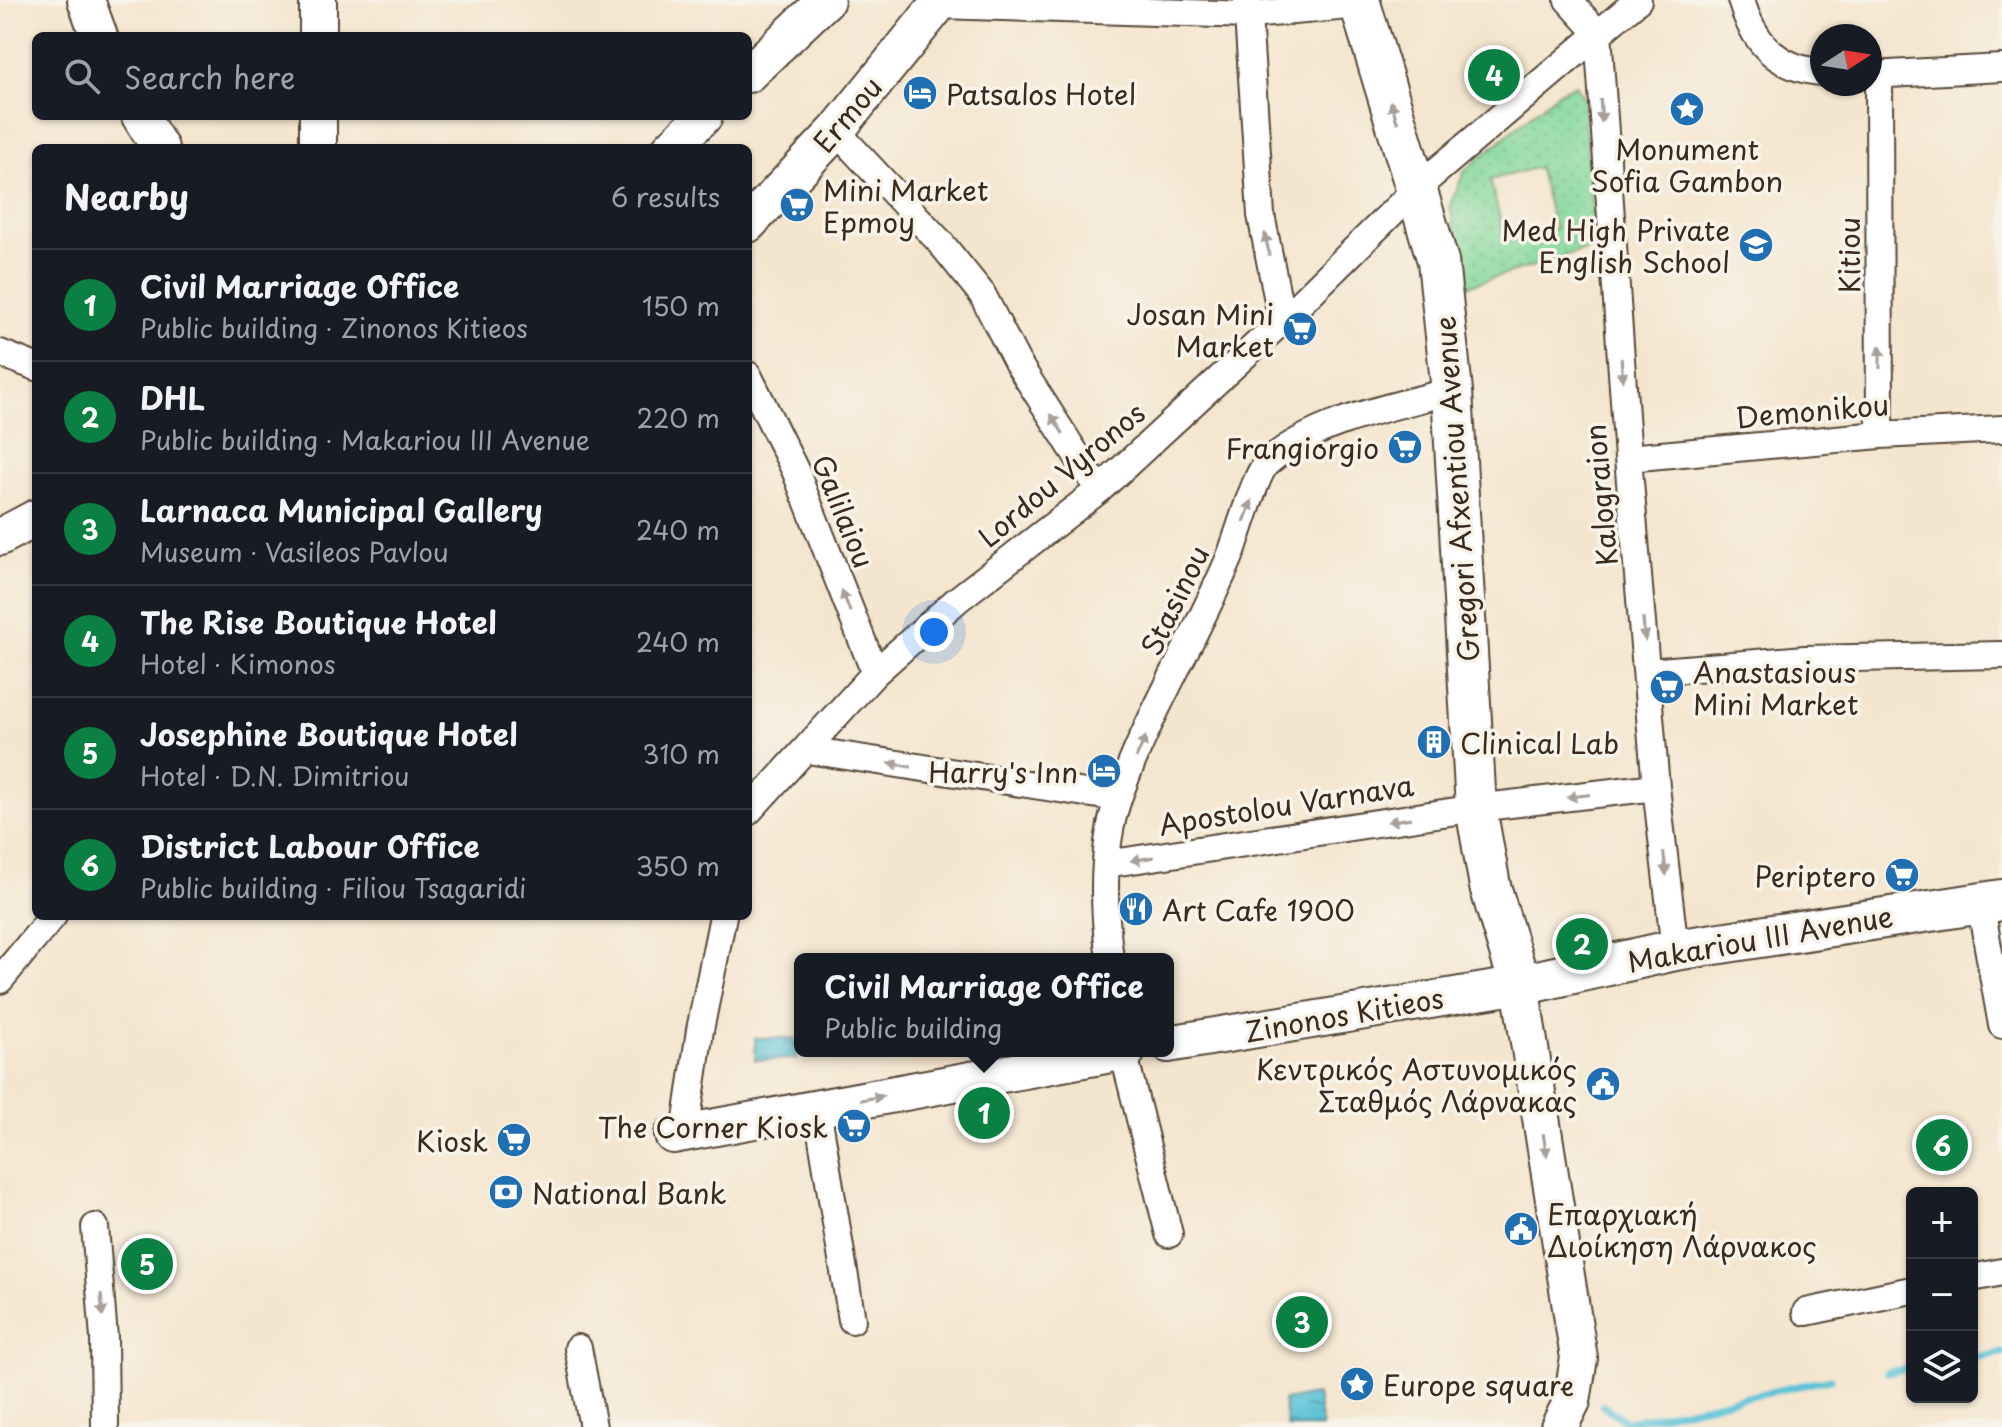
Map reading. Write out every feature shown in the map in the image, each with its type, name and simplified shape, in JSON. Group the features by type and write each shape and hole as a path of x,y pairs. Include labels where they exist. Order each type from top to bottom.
{"main road":[{"name":"Gregori Afxentiou Avenue","path":"1360,2 1438,261 1452,391 1476,808 1490,886 1520,985"},
{"name":"Makariou III Avenue","path":"1520,985 1675,950 1991,901"}],"street":[{"path":"86,0 98,32"},
{"path":"318,0 318,32"},
{"path":"752,70 826,0"},
{"path":"1568,0 1598,33"},
{"name":"Lordou Vyronos","path":"752,808 875,673 957,600 1099,490 1282,321 1418,187 1638,0"},
{"path":"1741,0 1752,30 1781,63 1810,69"},
{"path":"940,2 1248,8 1360,2"},
{"name":"Ermou","path":"752,220 836,131 940,2"},
{"path":"1248,8 1261,215 1282,321"},
{"name":"Kalograion","path":"1598,33 1628,458 1656,787 1675,950"},
{"path":"1882,75 2002,68"},
{"name":"Kitiou","path":"1875,96 1880,435"},
{"path":"142,120 158,144"},
{"path":"318,120 318,144"},
{"path":"675,144 700,120"},
{"path":"836,131 940,242 982,294 1017,362 1099,490"},
{"path":"0,353 32,365"},
{"name":"Galilaiou","path":"752,383 795,470 875,673"},
{"name":"Stasinou","path":"1109,953 1106,864 1118,798 1170,681 1206,611 1263,466 1289,446 1376,410 1452,391"},
{"name":"Demonikou","path":"1628,458 1880,435 2002,429"},
{"path":"0,537 32,520"},
{"path":"1648,672 1805,659 2002,655"},
{"path":"807,750 1118,798"},
{"name":"Apostolou Varnava","path":"1106,864 1476,808 1656,787"},
{"path":"1991,901 2002,1025"},
{"path":"0,980 50,920"},
{"path":"722,920 679,1134 1092,1057"},
{"path":"1520,985 1579,1358 1572,1401 1559,1427"},
{"name":"Zinonos Kitieos","path":"1174,1043 1520,985"},
{"path":"1125,1057 1169,1234"},
{"path":"817,1108 852,1320"},
{"path":"95,1227 104,1338 105,1427"},
{"path":"1978,1277 2002,1272"},
{"path":"1806,1312 1906,1291"},
{"path":"578,1348 593,1427"}],"green space":[{"path":"1575,85 1583,96 1595,247 1464,287 1450,205 1465,170 1560,91","holes":["1538,167 1555,229 1506,242 1490,180"]}],"water":[{"path":"755,1038 794,1038 796,1059 755,1060"},
{"path":"1317,1395 1322,1427 1287,1427 1283,1400"}],"waterway":[{"path":"1978,1357 2002,1353"},
{"path":"1887,1372 1906,1369"},
{"path":"1603,1406 1627,1422 1831,1379"}],"place":[{"name":"The Rise Boutique Hotel","path":"1494,75"},
{"name":"Patsalos Hotel","path":"920,93"},
{"name":"Monument Sofia Gambon","path":"1687,109"},
{"name":"Mini Market Epmoy","path":"797,205"},
{"name":"Med High Private English School","path":"1756,245"},
{"name":"Josan Mini Market","path":"1300,329"},
{"name":"Frangiorgio","path":"1405,447"},
{"name":"Anastasious Mini Market","path":"1667,687"},
{"name":"Clinical Lab","path":"1434,742"},
{"name":"Harry's Inn","path":"1104,771"},
{"name":"Periptero","path":"1902,875"},
{"name":"Art Cafe 1900","path":"1136,909"},
{"name":"DHL","path":"1582,944"},
{"name":"Κεντρικός Αστυνομικός Σταθμός Λάρνακας","path":"1603,1084"},
{"name":"Civil Marriage Office","path":"984,1113"},
{"name":"The Corner Kiosk","path":"854,1126"},
{"name":"Kiosk","path":"514,1140"},
{"name":"District Labour Office","path":"1942,1145"},
{"name":"National Bank","path":"506,1192"},
{"name":"Επαρχιακή Διοίκηση Λάρνακος","path":"1521,1229"},
{"name":"Josephine Boutique Hotel","path":"147,1264"},
{"name":"Larnaca Municipal Gallery","path":"1302,1322"},
{"name":"Europe square","path":"1357,1384"}]}
